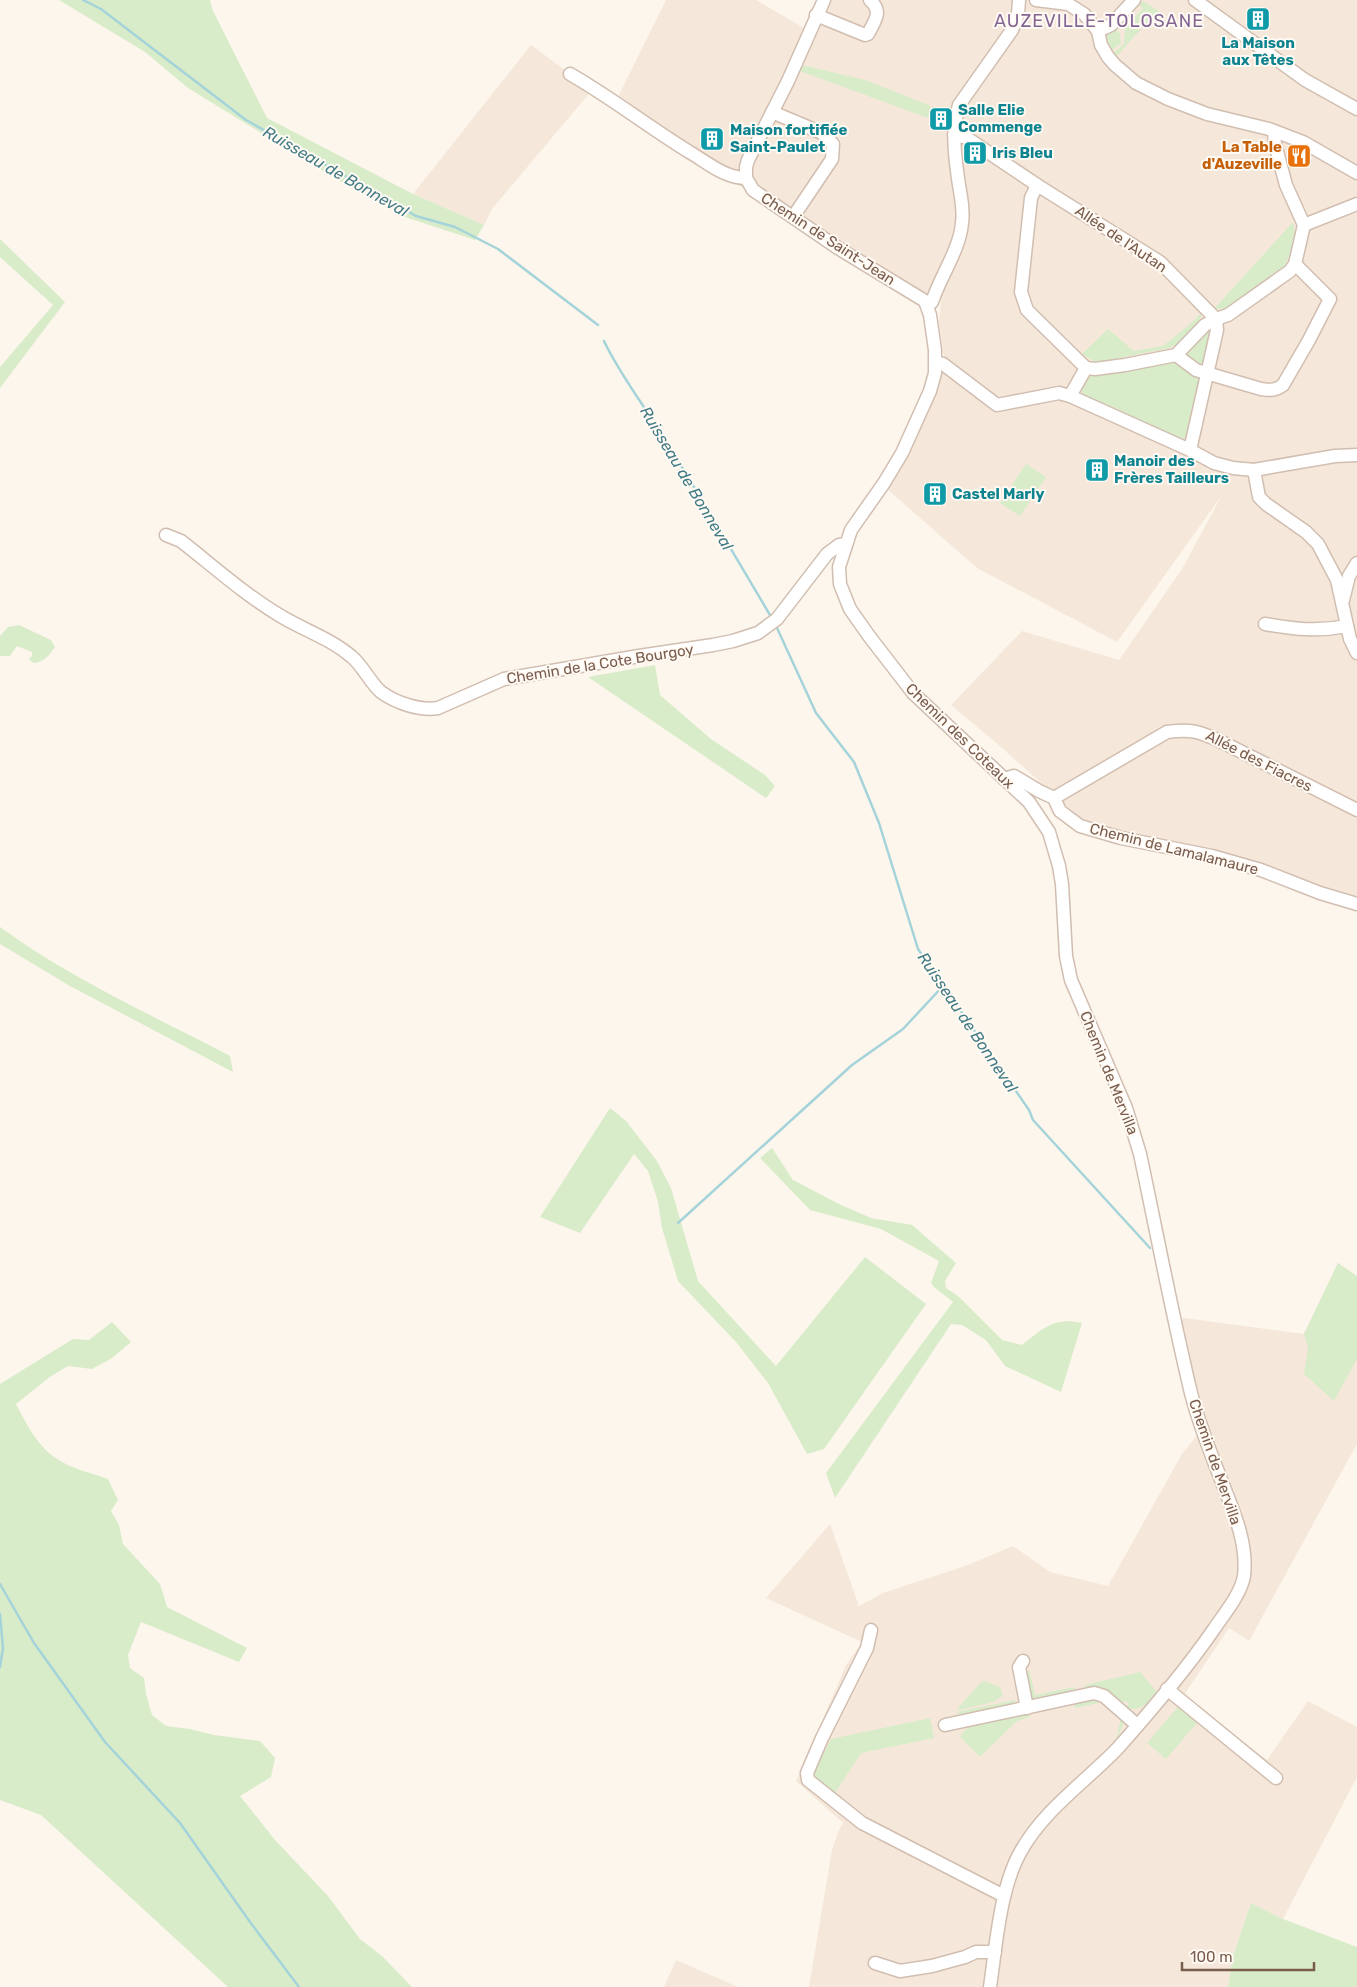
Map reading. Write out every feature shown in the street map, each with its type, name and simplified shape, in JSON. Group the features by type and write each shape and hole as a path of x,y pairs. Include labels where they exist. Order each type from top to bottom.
{"street":[{"path":"570,74 656,132 722,172 735,178 746,178 748,160 824,0"},
{"path":"816,15 865,35 868,34 877,14 877,8 870,0"},
{"path":"928,305 932,302 959,238 962,224 962,208 953,148 959,105 1012,30 1018,14 1019,0"},
{"path":"1036,0 1068,4 1084,14 1098,31 1104,50 1115,65 1136,82 1168,99 1207,114 1274,132 1302,142 1357,173"},
{"path":"1098,31 1111,25 1134,0"},
{"path":"1195,0 1305,80 1357,109"},
{"path":"772,112 822,133 833,144 832,159 793,217"},
{"path":"1037,185 1031,198 1021,292 1027,310 1086,368 1095,369 1125,365 1176,354 1194,335 1283,277 1295,264 1304,225 1286,185 1275,144 1274,132"},
{"name":"Allée de l'Autan","path":"954,135 967,138 1037,185 1160,262 1216,319"},
{"name":"Chemin de Saint-Jean","path":"746,178 753,190 838,248 919,296 928,305"},
{"path":"1304,225 1357,204"},
{"path":"1176,354 1196,370 1272,391 1283,385 1330,298 1295,264"},
{"name":"Chemin des Coteaux","path":"928,305 936,362 930,391 915,427 889,475 851,530 839,575 843,593 850,609 913,693 1029,802 1039,815"},
{"path":"1190,450 1209,373 1217,330 1216,319"},
{"path":"936,362 943,364 997,404 1006,404 1011,400 1059,393 1190,450 1214,463 1254,470 1335,456 1357,455"},
{"path":"1067,396 1086,368"},
{"path":"1254,470 1259,496 1266,504 1306,532 1318,544 1337,580 1350,639 1357,653"},
{"name":"Chemin de la Cote Bourgoy","path":"166,535 181,541 264,606 281,617 329,640 352,657 379,691 419,708 429,710 438,708 504,679 713,645 758,633 777,620 828,554 839,545 846,544"},
{"path":"1342,604 1349,576 1357,563"},
{"path":"1265,624 1297,630 1325,630 1347,626"},
{"name":"Allée des Fiacres","path":"1054,798 1166,732 1184,730 1198,731 1220,741 1357,810"},
{"name":"Chemin de Lamalamaure","path":"1004,779 1014,776 1054,798 1060,811 1080,826 1121,838 1212,856 1261,870 1320,893 1357,904"},
{"name":"Chemin de Mervilla","path":"990,1987 1004,1896 1014,1865 1037,1827 1116,1749 1194,1658 1234,1597 1243,1579 1245,1560 1242,1538 1235,1515 1204,1437 1191,1394 1140,1154 1133,1130 1126,1108 1071,980 1066,956 1062,884 1059,866 1049,832 1039,815"},
{"path":"871,1630 868,1648 822,1738 807,1773 808,1780 862,1823 1004,1896"},
{"path":"1023,1661 1020,1667 1027,1708"},
{"path":"1167,1689 1276,1778"},
{"path":"945,1725 1094,1693 1104,1696 1137,1725"},
{"path":"875,1963 900,1971 965,1958 976,1952 995,1952"}],"shaded area":[{"path":"666,0 756,0 804,28 816,0 1357,0 1357,909 1280,875 1085,822 951,705 1022,631 1119,660 1182,569 1222,495 1117,642 977,568 878,481 902,438 912,449 937,388 942,373 944,356 939,322 941,301 865,270 742,187 613,107"},
{"path":"531,45 592,90 492,209 484,225 413,194"},
{"path":"1338,1263 1357,1276 1357,1444 1249,1641 1229,1628 1182,1698 1267,1760 1308,1701 1357,1727 1357,1777 1283,1919 1251,1903 1233,1956 1228,1987 809,1987 832,1850 843,1823 796,1781 846,1665 862,1642 766,1598 830,1524 859,1606 883,1593 965,1566 1013,1546 1050,1572 1108,1586 1182,1454 1198,1434 1175,1326 1184,1318 1304,1334"},
{"path":"676,1960 738,1987 664,1987"}],"green space":[{"path":"59,0 210,0 213,11 267,118 413,194 484,225 475,240 402,216 331,176 188,88 145,52"},
{"path":"1143,1 1165,15 1160,23 1149,20 1116,57 1112,54 1124,44 1125,28 1143,8 1139,5"},
{"path":"1113,28 1120,33 1121,43 1111,51 1105,39 1107,33"},
{"path":"802,65 865,80 931,106 928,118 800,71"},
{"path":"1293,222 1295,233 1289,257 1282,270 1230,309 1214,309"},
{"path":"0,239 65,302 0,388 0,367 53,305 0,257"},
{"path":"1202,312 1198,323 1190,333 1169,348 1099,362 1095,362 1082,354 1108,329 1134,351 1163,346"},
{"path":"1210,329 1212,330 1202,367 1184,356 1185,349"},
{"path":"1173,360 1194,372 1202,384 1190,435 1178,441 1134,422 1132,416 1111,406 1107,409 1084,399 1080,386 1086,376"},
{"path":"1026,464 1046,477 1020,516 1000,503"},
{"path":"19,625 51,640 55,647 46,658 33,663 29,659 32,656 32,652 17,646 10,656 0,656 0,636 8,627"},
{"path":"655,665 660,695 711,739 765,775 775,786 766,798 588,677"},
{"path":"0,927 83,980 230,1056 233,1072 70,986 0,944"},
{"path":"610,1108 626,1121 657,1161 671,1188 698,1281 776,1366 865,1257 926,1304 824,1449 807,1454 768,1383 736,1342 678,1281 648,1171 634,1154 580,1233 540,1217"},
{"path":"772,1148 793,1180 871,1218 912,1225 956,1263 945,1281 946,1288 958,1296 1002,1340 1022,1345 1050,1325 1064,1322 1082,1323 1061,1392 1005,1366 986,1340 962,1325 951,1324 835,1498 826,1473 953,1302 931,1283 939,1261 881,1229 810,1210 760,1158"},
{"path":"1338,1263 1357,1276 1357,1359 1334,1401 1304,1374 1308,1348 1304,1334"},
{"path":"112,1322 131,1342 112,1358 92,1369 68,1366 51,1376 16,1404 37,1440 54,1457 73,1467 108,1479 118,1500 111,1511 119,1525 123,1544 160,1584 167,1607 247,1648 239,1662 141,1622 128,1655 130,1668 144,1678 152,1715 166,1726 260,1741 275,1758 271,1777 240,1796 275,1840 328,1896 360,1939 382,1956 412,1987 228,1987 41,1815 0,1800 0,1384 73,1339 89,1340"},
{"path":"1029,1669 1035,1695 1075,1687 1076,1692 1034,1701 1028,1697 1025,1682"},
{"path":"1140,1672 1158,1693 1145,1705 1138,1708 1129,1709 1126,1706 1129,1704 1125,1701 1122,1703 1103,1689 1086,1689 1085,1685"},
{"path":"984,1681 1000,1687 1003,1696 993,1702 959,1710 958,1708"},
{"path":"1095,1696 1103,1698 1123,1716 1121,1718 1103,1702 1075,1708 1074,1701"},
{"path":"1015,1700 1016,1704 963,1715 956,1712"},
{"path":"1178,1707 1197,1723 1166,1759 1147,1743"},
{"path":"1028,1711 1030,1717 1017,1721 980,1757 961,1738 961,1734 970,1726"},
{"path":"930,1718 934,1738 861,1753 831,1799 811,1779 831,1739"},
{"path":"1121,1718 1123,1725 1116,1740"},
{"path":"1251,1903 1283,1919 1357,1947 1357,1987 1228,1987 1233,1956"}],"waterway":[{"name":"Ruisseau de Bonneval","path":"83,0 101,9 246,120 416,216 455,227 498,249 598,325"},
{"name":"Ruisseau de Bonneval","path":"604,341 617,366 677,460 770,615"},
{"name":"Ruisseau de Bonneval","path":"777,628 816,713 854,762 879,823 918,949 1029,1110 1033,1120 1150,1248"},
{"path":"678,1223 852,1065 903,1029 943,986"},
{"path":"0,1584 34,1643 105,1742 180,1823 299,1987"},
{"path":"0,1614 3,1648 0,1667"}],"place":[{"name":"La Maison aux Têtes","path":"1258,19"},
{"name":"Salle Elie Commenge","path":"941,119"},
{"name":"Maison fortifiée Saint-Paulet","path":"712,139"},
{"name":"Iris Bleu","path":"975,153"},
{"name":"La Table d'Auzeville","path":"1299,156"},
{"name":"Manoir des Frères Tailleurs","path":"1097,470"},
{"name":"Castel Marly","path":"935,494"}],"district":[{"name":"AUZEVILLE-TOLOSANE","path":"1099,21"}]}
